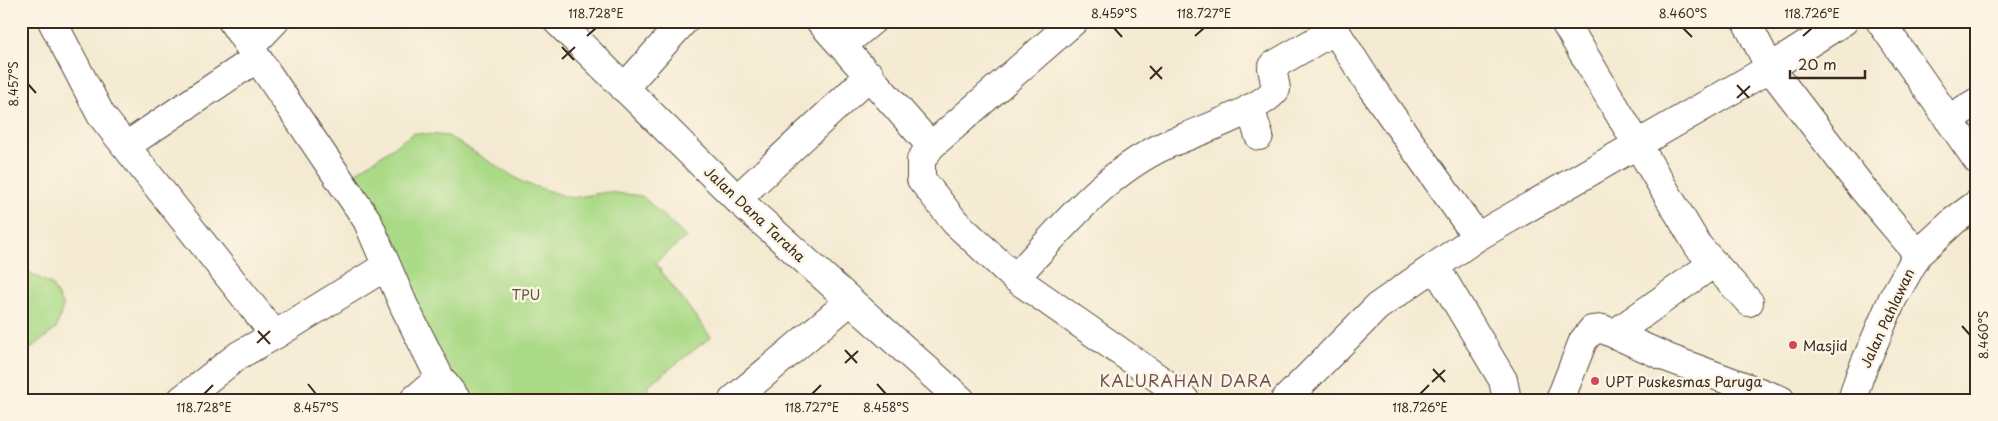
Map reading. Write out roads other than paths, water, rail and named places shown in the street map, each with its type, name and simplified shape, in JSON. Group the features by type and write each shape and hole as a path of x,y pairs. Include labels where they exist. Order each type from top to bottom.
{"street":[{"path":"52,21 101,115 275,335"},
{"path":"232,21 367,220 386,266 440,378 458,400"},
{"path":"126,146 253,52 275,21"},
{"name":"Jalan Dana Taraha","path":"557,21 736,199 961,400"},
{"path":"624,88 684,21"},
{"path":"820,21 870,75 931,146"},
{"path":"843,45 872,21"},
{"path":"1074,21 931,146 921,160 921,179 955,222 1015,278 1165,383 1185,400"},
{"path":"1564,21 1698,246 1749,302"},
{"path":"1746,21 1770,68 1863,189 1918,254"},
{"path":"1285,400 1377,306 1477,237 1770,68 1844,21"},
{"path":"1880,21 1977,160"},
{"path":"1015,278 1101,187 1141,156 1250,108 1273,94 1276,89 1272,68 1274,65 1332,25 1477,237"},
{"path":"736,199 870,75"},
{"path":"1948,119 1977,102"},
{"path":"1250,108 1259,136"},
{"name":"Jalan Pahlawan","path":"1852,400 1860,375 1893,298 1918,254 1954,220 1977,204"},
{"path":"1614,334 1714,262"},
{"path":"181,400 239,355 275,335 386,266"},
{"path":"1435,266 1503,380 1507,400"},
{"path":"733,400 850,302"},
{"path":"1560,400 1583,341 1592,330 1603,329 1668,358 1781,400"},
{"path":"414,400 440,378"}],"place":[{"name":"Masjid","path":"1793,345"},
{"name":"UPT Puskesmas Paruga","path":"1595,381"}],"district":[{"name":"KALURAHAN DARA","path":"1186,380"}],"park label":[{"name":"TPU","path":"526,294"}]}
